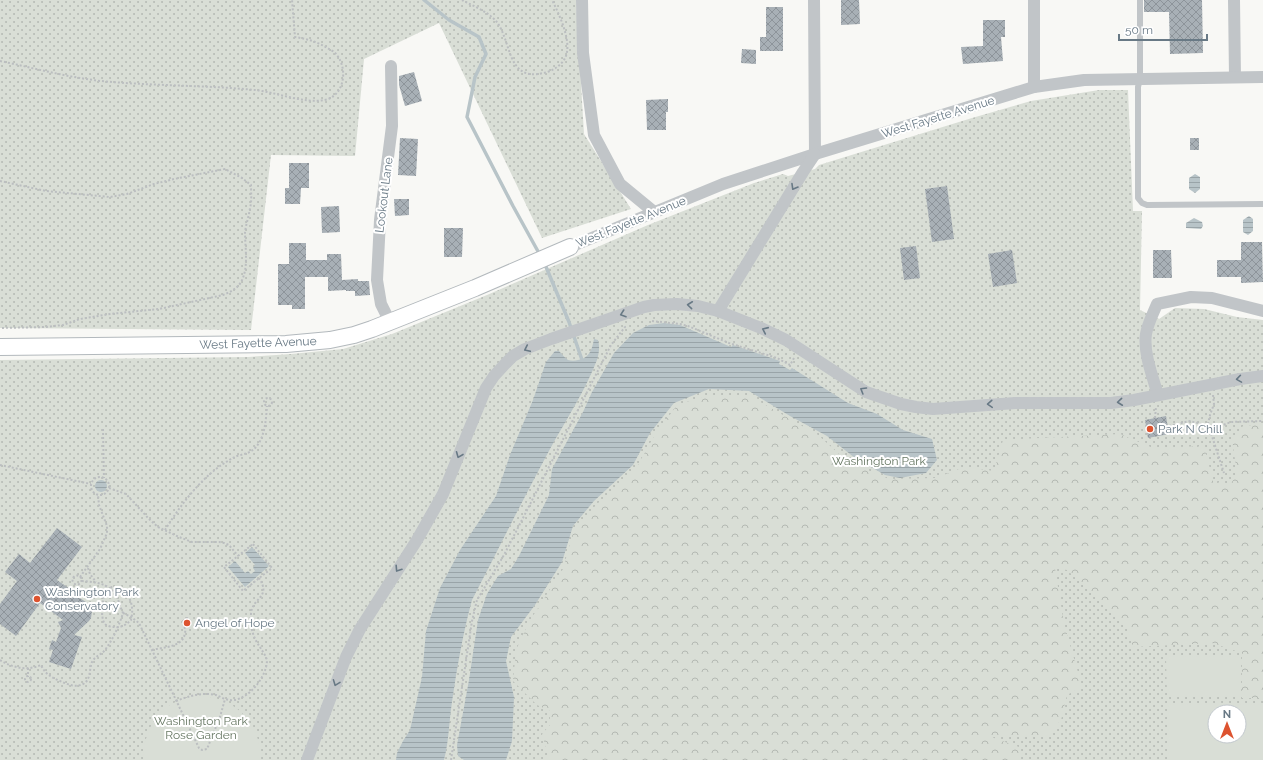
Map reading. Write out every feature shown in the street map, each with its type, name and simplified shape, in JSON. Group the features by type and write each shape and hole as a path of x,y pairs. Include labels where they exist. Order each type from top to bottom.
{"street":[{"path":"582,0 583,53 594,135 620,184 654,212"},
{"path":"718,311 815,154 814,0"},
{"path":"1034,0 1034,87"},
{"path":"1234,0 1235,78"},
{"name":"Lookout Lane","path":"390,322 381,304 377,280 380,220 392,126 391,66"},
{"name":"West Fayette Avenue","path":"0,347 286,344 330,340 372,329 390,322 723,184 815,154 1034,87 1084,80 1263,77"},
{"path":"1157,399 1147,350 1146,335 1150,321 1158,304 1191,297 1212,298 1263,311"},
{"path":"307,760 346,657 360,630 417,540 443,494 486,388 494,376 513,356 525,349 563,334 644,307 654,305 684,305 698,306 718,311 762,328 786,340 866,392 901,404 933,409 1015,403 1111,402 1157,399 1234,380 1263,376"}],"lane":[{"path":"1140,0 1138,198 1142,203 1147,205 1263,204"}],"path":[{"path":"0,61 71,78 256,90 313,102 325,100 335,95 342,86 342,64 336,54 320,43 309,39 295,37 292,0"},
{"path":"462,0 495,19 504,35 515,66 523,73 532,75 544,73 556,68 567,55 568,48 560,16 552,0"},
{"path":"0,181 46,191 110,197 127,194 154,184 174,179 225,170 242,178 251,186 251,206 246,231 246,262 244,273 238,287 231,292 224,295 159,309 110,314 80,319 63,325 0,328"},
{"path":"652,321 688,326 729,343 777,358 790,365 796,354"},
{"path":"451,760 472,621 477,600 504,555 611,345 625,327 624,322"},
{"path":"1212,392 1214,404 1210,415 1209,426 1224,473"},
{"path":"165,530 182,506 208,476 227,461 236,456 249,452 257,446 264,431 268,406 272,402 268,398 265,399 264,404 268,406"},
{"path":"1155,418 1157,399"},
{"path":"1169,426 1190,421 1209,426 1223,425 1231,422 1263,421"},
{"path":"103,430 104,478"},
{"path":"0,465 92,484"},
{"path":"100,477 104,478 109,483 108,491 104,495 98,495 93,492 92,484 95,479 100,477"},
{"path":"109,488 126,494 153,523 165,530 192,542 224,543 229,546 238,556"},
{"path":"0,660 16,667 28,668 41,665 48,676 69,685 78,686 85,683 89,678 92,662 106,649 113,638 123,614 115,593 106,585 96,582 82,581 77,585 73,582 75,577 80,577 88,568 100,549 107,533 107,526 99,506 98,495"},
{"path":"253,544 272,568 243,591 224,567 238,556 253,544"},
{"path":"88,568 90,574 96,582"},
{"path":"80,577 82,581"},
{"path":"176,701 190,696 206,694 213,694 230,700 239,699 251,692 257,685 267,664 266,656 254,636 252,629 252,609 264,590 259,578"},
{"path":"106,585 102,616 105,624 110,627 117,628 127,623 131,617 133,604 127,594 114,587 110,588"},
{"path":"123,614 131,617 139,623 199,748 202,750 207,749 218,722 225,699"},
{"path":"152,650 170,646 179,642 185,634 183,620 187,618 190,620"},
{"path":"28,668 28,677"}],"green space":[{"path":"0,0 576,0 584,134 631,209 542,238 439,23 364,59 355,156 271,155 251,330 0,328"},
{"name":"Washington Park","path":"1099,90 1128,90 1133,211 1142,211 1140,310 1159,319 1175,308 1204,309 1237,317 1263,320 1263,760 0,760 0,360 248,357 343,349 392,334 487,295 648,225 754,183 783,174 788,176 815,169 819,165 1031,101"},
{"path":"708,395 748,395 818,435 848,462 889,479 936,478 964,467 994,471 1003,440 1120,434 1153,448 1204,446 1213,481 1230,485 1237,474 1232,439 1243,426 1263,424 1263,698 1242,698 1242,653 1212,643 1133,647 1126,625 1067,570 1055,568 1064,624 1079,676 1080,688 1067,695 1061,720 1047,737 986,735 1019,747 1020,760 549,760 542,734 550,725 550,711 537,705 513,681 516,650 529,622 563,569 574,529 597,504 635,470 653,438 677,405"},
{"path":"1240,656 1240,695 1167,695 1166,657"},
{"name":"Washington Park Rose Garden","path":"194,696 212,697 228,703 242,713 257,737 259,744 259,760 144,760 146,739 154,720 164,709 178,701"},
{"path":"1247,704 1263,704 1263,760 1169,760 1168,705 1207,705 1207,744 1247,744"}],"shaded area":[{"path":"1195,174 1200,177 1200,189 1195,193 1189,189 1189,178"},
{"path":"1249,216 1253,219 1253,231 1248,235 1243,232 1243,220"},
{"path":"1194,218 1202,222 1203,226 1201,229 1186,228 1186,223"},
{"path":"664,323 680,325 731,347 733,345 780,361 779,364 790,370 792,368 848,403 877,414 903,430 932,439 937,460 926,473 900,478 885,475 855,458 827,436 749,391 709,389 674,403 650,433 633,465 594,501 573,526 562,562 535,605 511,637 506,661 514,697 512,741 506,760 464,760 458,756 457,745 478,620 487,594 498,576 511,569 519,556 549,495 552,469 614,353 633,333 649,325"},
{"path":"594,339 598,340 599,350 592,372 540,468 472,600 458,663 444,760 396,760 397,753 410,730 422,677 426,631 440,588 460,550 496,496 510,455 533,400 546,362 555,351 559,351 568,360 574,361 582,359 590,352"},
{"path":"99,480 103,480 107,486 103,492 99,492 95,488 95,484"},
{"path":"252,547 269,566 245,587 228,567 235,561 245,573 248,571 251,574 255,571 253,568 255,565 245,553"}],"building":[{"path":"841,0 859,0 860,24 841,25"},
{"path":"1144,0 1202,0 1203,53 1170,54 1169,12 1144,12"},
{"path":"766,7 783,7 783,51 760,51 760,37 766,37"},
{"path":"983,20 1005,20 1005,37 1001,37 1003,61 963,64 961,47 983,46"},
{"path":"742,49 756,50 756,64 741,63"},
{"path":"414,72 422,101 405,106 399,85 399,76"},
{"path":"668,99 666,130 647,130 646,100"},
{"path":"400,138 418,139 416,176 398,175"},
{"path":"1190,138 1199,138 1199,150 1190,150"},
{"path":"289,163 309,163 309,188 301,188 300,204 285,204 285,188 289,188"},
{"path":"947,186 954,239 932,242 925,189"},
{"path":"394,199 409,199 409,215 395,216"},
{"path":"339,206 340,232 322,233 321,207"},
{"path":"444,228 463,228 462,257 444,257"},
{"path":"1241,242 1262,242 1263,282 1241,283 1241,277 1217,277 1217,260 1241,260"},
{"path":"289,243 306,243 306,260 327,260 327,254 341,254 342,280 358,279 358,281 369,281 370,295 355,296 355,291 346,290 328,291 328,277 305,277 305,309 292,309 292,305 278,305 278,264 289,264"},
{"path":"916,246 920,278 904,280 900,248"},
{"path":"1012,250 1017,283 993,287 988,254"},
{"path":"1153,250 1171,250 1172,278 1153,278"},
{"path":"1166,416 1169,434 1148,438 1145,420"},
{"name":"Washington Park Conservatory","path":"57,528 82,547 57,580 77,594 75,595 86,602 92,611 89,621 74,635 82,637 71,669 49,662 53,650 49,649 52,640 56,642 61,628 58,622 63,620 40,603 16,636 0,624 0,604 17,581 5,572 19,554 30,563"}],"waterway":[{"path":"424,0 449,20 479,37 486,54 475,77 467,117 540,255"},
{"path":"544,262 569,322 582,360"}],"place":[{"name":"Park N Chill","path":"1150,429"},
{"name":"Washington Park Conservatory","path":"37,599"},
{"name":"Angel of Hope","path":"187,623"}]}
